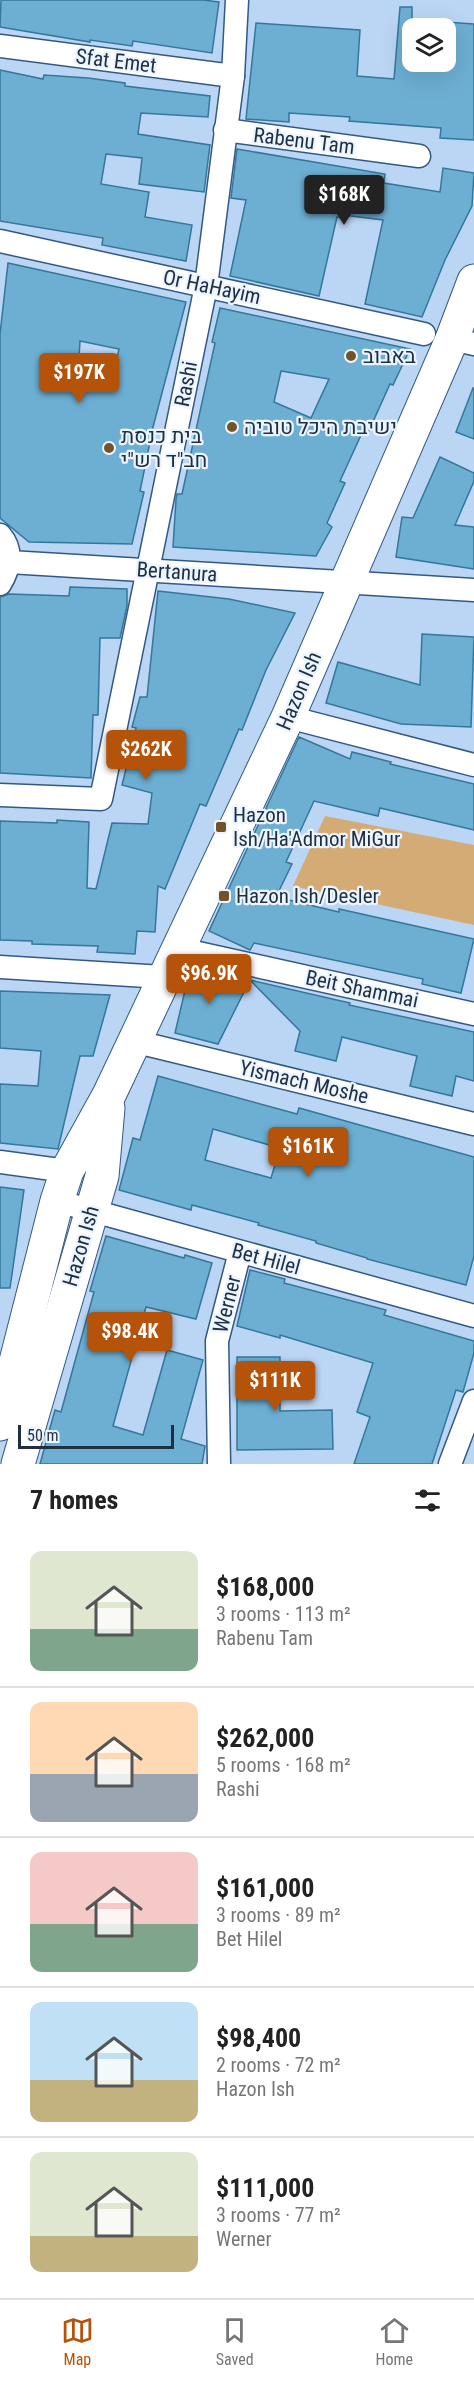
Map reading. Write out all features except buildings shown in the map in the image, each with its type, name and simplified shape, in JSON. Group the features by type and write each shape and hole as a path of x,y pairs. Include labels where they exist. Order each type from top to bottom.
{"street":[{"name":"Rashi","path":"0,795 101,799 206,286 233,76 237,0"},
{"name":"Sfat Emet","path":"0,46 233,76"},
{"name":"Rabenu Tam","path":"225,130 419,156"},
{"name":"Or HaHayim","path":"0,241 450,339"},
{"name":"Hazon Ish","path":"0,1424 62,1186 109,1095 163,977 180,949 288,717 474,281"},
{"path":"0,535 8,549 9,562 0,584"},
{"name":"Bertanura","path":"9,562 474,590"},
{"path":"288,717 474,765"},
{"name":"Beit Shammai","path":"180,949 474,1014"},
{"path":"0,967 163,977"},
{"name":"Yismach Moshe","path":"133,1041 474,1124"},
{"name":"Hazon Ish","path":"18,1464 102,1176 109,1095"},
{"name":"Bet Hilel","path":"0,1162 62,1186 91,1211 474,1316"},
{"name":"Werner","path":"219,1464 217,1341 240,1251"},
{"path":"450,1464 474,1401"}],"shaded area":[{"path":"325,816 474,845 474,925 293,886"}],"place":[{"name":"באבוב","path":"351,356"},
{"name":"ישיבת היכל טוביה","path":"232,427"},
{"name":"בית כנסת חב\"ד רש\"י","path":"109,448"},
{"name":"Hazon Ish/Ha'Admor MiGur","path":"221,827"},
{"name":"Hazon Ish/Desler","path":"224,896"}]}
